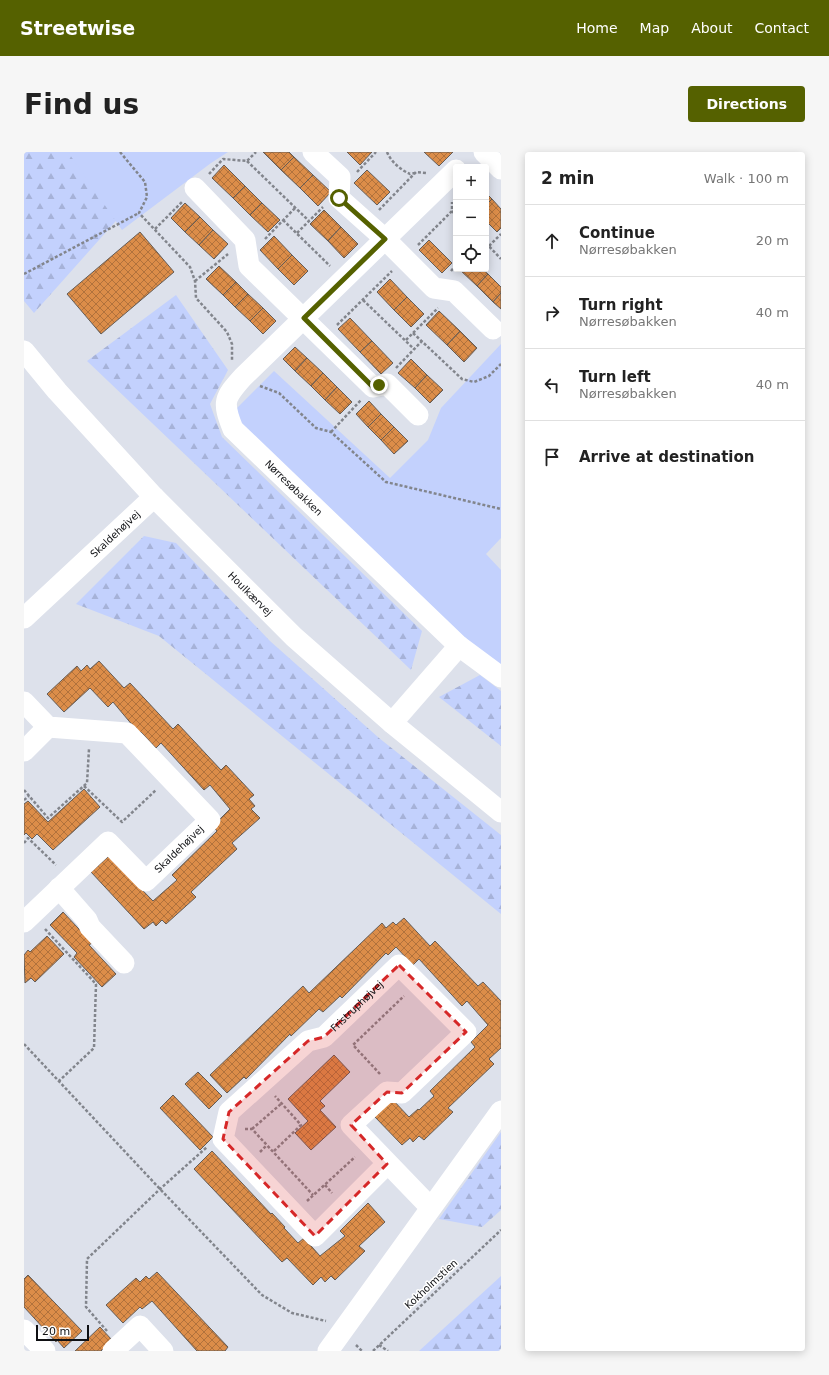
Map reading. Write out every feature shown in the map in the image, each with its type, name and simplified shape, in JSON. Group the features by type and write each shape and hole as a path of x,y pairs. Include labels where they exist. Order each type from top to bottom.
{"street":[{"path":"314,152 340,177 339,198 385,239 434,288 454,291 494,329"},
{"path":"462,164 474,152"},
{"path":"484,152 501,169"},
{"name":"Nørresøbakken","path":"453,173 228,394 226,412 233,429 459,646 501,677"},
{"path":"195,188 247,248 249,266 376,386 386,384 418,414"},
{"name":"Houlkærvej","path":"24,351 58,392 154,498 294,637 392,723 501,812"},
{"name":"Skaldehøjvej","path":"24,618 154,498"},
{"path":"392,723 459,646"},
{"path":"24,702 48,727 24,751"},
{"name":"Skaldehøjvej","path":"28,918 108,842 146,881 210,820 127,733 48,727"},
{"path":"64,883 90,927 124,963"},
{"name":"Fristruphøjvej","path":"224,1133 229,1112 308,1041 324,1037 399,965 466,1032 402,1093 387,1092 351,1126 430,1207"},
{"path":"328,1351 430,1207 501,1111"},
{"path":"224,1133 293,1213 315,1236 387,1164"},
{"path":"116,1348 140,1326 163,1351"},
{"path":"24,1330 46,1351"}],"path":[{"path":"387,152 404,172 410,174 416,172"},
{"path":"247,161 309,221"},
{"path":"195,281 247,248 284,220 295,208"},
{"path":"24,274 28,270 139,213"},
{"path":"284,220 335,271"},
{"path":"501,234 489,246 501,259"},
{"path":"406,340 454,291"},
{"path":"363,300 414,349"},
{"path":"413,333 462,379 474,382 489,376 501,364"},
{"path":"331,432 422,341"},
{"path":"24,790 48,818 84,786 87,783 90,730"},
{"path":"84,786 122,822 169,777"},
{"path":"24,800 29,796"},
{"path":"24,843 28,838 64,883"},
{"path":"28,918 96,984 94,1048 59,1081"},
{"path":"397,1092 353,1045 418,984"},
{"path":"24,1044 262,1295 292,1313 326,1321 342,1332"},
{"path":"263,1081 301,1125 274,1151"},
{"path":"116,1348 86,1307 87,1259 160,1189 224,1133 252,1129 282,1103"},
{"path":"252,1129 274,1151 313,1195"},
{"path":"293,1213 369,1145"},
{"name":"Kokholmstien","path":"373,1351 501,1230"},
{"path":"379,1344 388,1351"}],"highlighted area":[{"path":"399,965 466,1032 402,1093 387,1092 351,1125 387,1164 315,1236 223,1139 229,1112 308,1041 324,1037"}],"green space":[{"path":"24,152 101,152 139,195 34,313 24,301"},
{"path":"68,152 228,152 211,163 122,230"},
{"path":"176,295 228,370 210,404 222,437 422,631 411,670 87,361"},
{"path":"501,344 501,538 486,554 501,570 501,666 459,634 245,433 236,409 274,371 390,478 428,440 441,408"},
{"path":"144,536 176,543 270,641 379,738 501,835 501,914 159,636 76,604"},
{"path":"480,675 501,691 501,746 439,697"},
{"path":"501,1132 501,1210 482,1227 439,1219"},
{"path":"501,1276 501,1351 419,1351"}],"building":[{"path":"263,152 289,152 294,157 281,170"},
{"path":"347,152 372,152 360,165"},
{"path":"424,152 453,152 439,166"},
{"path":"294,157 313,175 300,188 281,170"},
{"path":"224,165 245,186 233,198 212,178"},
{"path":"367,170 390,192 377,205 354,183"},
{"path":"313,175 331,192 318,206 300,188"},
{"path":"245,186 262,203 250,215 233,198"},
{"path":"492,199 501,209 501,228 497,232 489,224 489,202"},
{"path":"185,203 200,217 185,232 171,218"},
{"path":"262,203 280,220 268,232 250,215"},
{"path":"324,210 341,227 328,241 310,224"},
{"path":"200,217 213,230 199,245 185,232"},
{"path":"341,227 358,244 344,258 328,241"},
{"path":"213,230 228,244 214,259 199,245"},
{"path":"140,232 174,272 101,334 67,294"},
{"path":"274,236 292,255 278,269 260,250"},
{"path":"429,240 452,263 442,273 419,250"},
{"path":"292,255 308,271 294,285 278,269"},
{"path":"219,266 236,282 223,295 206,279"},
{"path":"462,272 486,272 488,274 477,286"},
{"path":"488,274 501,287 501,293 493,302 477,286"},
{"path":"390,279 407,297 394,310 377,292"},
{"path":"236,282 248,294 235,307 223,295"},
{"path":"501,293 501,309 493,302"},
{"path":"248,294 263,308 250,321 235,307"},
{"path":"407,297 424,314 411,327 394,310"},
{"path":"263,308 276,321 263,334 250,321"},
{"path":"439,311 460,331 447,345 426,325"},
{"path":"350,318 372,341 360,352 338,329"},
{"path":"460,331 477,348 464,362 447,345"},
{"path":"372,341 393,363 381,374 360,352"},
{"path":"295,347 307,358 295,371 283,359"},
{"path":"307,358 323,373 311,386 295,371"},
{"path":"411,359 427,375 415,388 398,373"},
{"path":"323,373 337,387 325,400 311,386"},
{"path":"427,375 443,390 430,403 415,388"},
{"path":"337,387 352,402 340,414 325,400"},
{"path":"369,401 381,414 368,427 356,414"},
{"path":"381,414 394,427 381,440 368,427"},
{"path":"394,427 408,441 394,454 381,440"},
{"path":"99,661 124,688 130,683 173,729 178,724 221,770 226,765 254,795 249,799 255,806 251,809 260,818 232,843 237,849 191,892 196,897 166,924 162,920 156,926 153,922 144,929 91,872 109,856 153,901 177,880 172,875 217,831 213,826 230,809 210,785 204,790 161,743 156,748 141,732 139,733 113,702 108,707 90,688 64,712 47,694 77,666 81,671 87,665 90,669"},
{"path":"84,789 100,807 53,850 37,834 32,839 26,833 24,835 24,804 28,801 48,822"},
{"path":"63,912 92,943 89,945 116,974 102,987 74,957 77,953 50,925"},
{"path":"404,918 430,946 435,941 478,986 483,982 501,1001 501,1048 489,1059 494,1064 448,1108 453,1112 424,1140 419,1136 413,1142 410,1138 402,1145 374,1116 392,1099 409,1117 418,1109 419,1110 434,1096 430,1091 475,1047 471,1042 488,1025 467,1001 462,1006 419,959 413,965 396,947 388,955 386,953 342,998 340,996 323,1012 319,1009 291,1036 290,1034 246,1079 244,1077 227,1093 210,1075 303,986 309,993 382,923 386,928 393,922 396,925"},
{"path":"47,936 64,954 35,982 31,978 25,983 24,955 28,950 30,952"},
{"path":"334,1055 350,1072 320,1101 325,1106 320,1110 336,1127 311,1150 295,1133 308,1121 288,1099"},
{"path":"198,1072 222,1096 209,1109 185,1084"},
{"path":"173,1095 213,1137 200,1150 160,1108"},
{"path":"212,1151 271,1214 272,1213 298,1243 304,1238 320,1256 345,1236 340,1231 368,1203 385,1222 359,1246 365,1251 335,1280 331,1276 325,1282 321,1277 313,1285 287,1258 282,1262 194,1169"},
{"path":"157,1272 228,1347 225,1351 197,1351 152,1301 142,1309 140,1307 123,1323 106,1305 136,1278 140,1282 146,1276 149,1279"},
{"path":"28,1275 82,1331 64,1348 57,1340 56,1342 24,1307 24,1279"},
{"path":"100,1327 112,1340 101,1351 75,1351"}],"route":[{"path":"339,198 385,239 304,318 373,387 379,385"}]}
